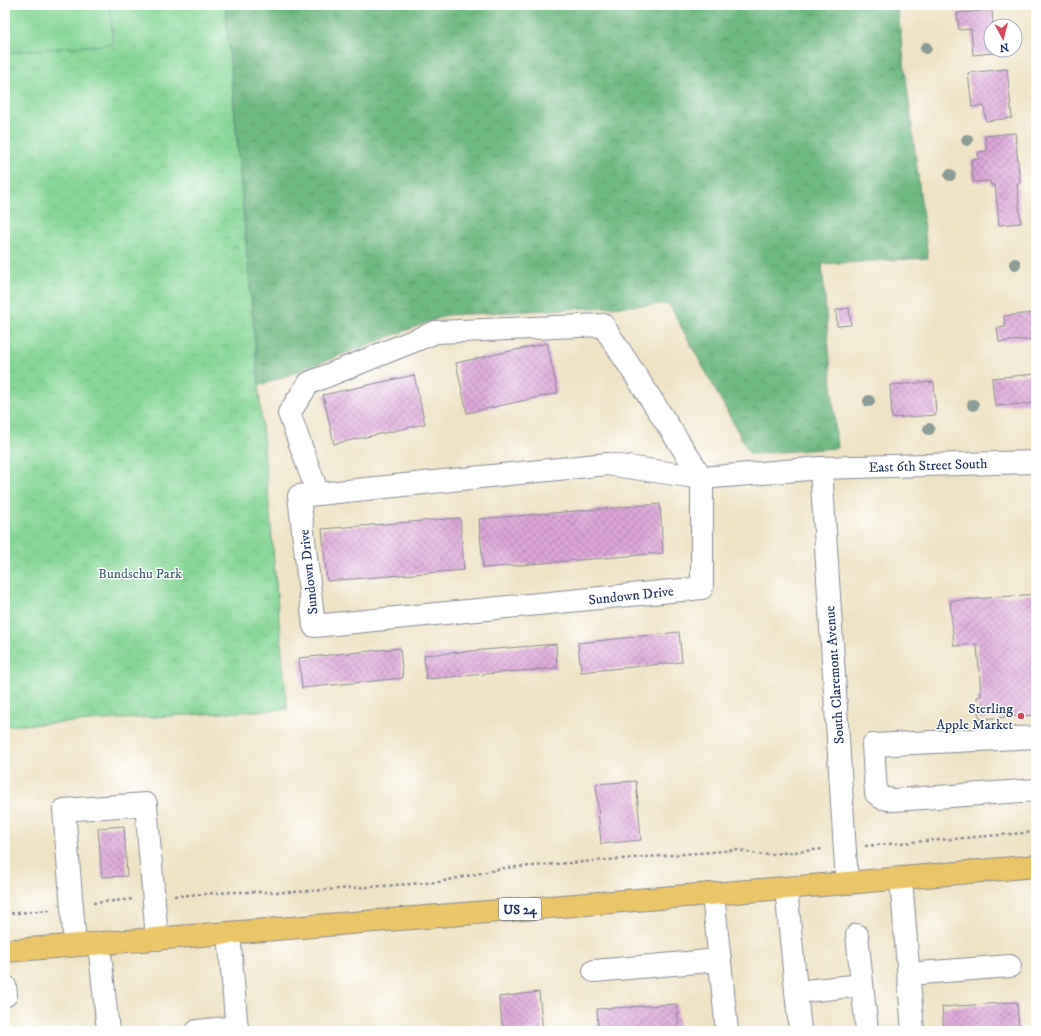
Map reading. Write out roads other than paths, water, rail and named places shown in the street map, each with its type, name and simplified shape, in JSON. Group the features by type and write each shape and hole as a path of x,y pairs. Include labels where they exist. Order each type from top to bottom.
{"main road":[{"name":"US 24","path":"5,951 901,878 1036,870"}],"street":[{"path":"318,494 289,413 308,383 436,332 603,325 702,478"},
{"name":"East 6th Street South","path":"821,468 1036,462"},
{"name":"Sundown Drive","path":"702,478 702,588 314,626 299,496 607,464 702,478 821,468"},
{"name":"South Claremont Avenue","path":"821,468 847,883"},
{"path":"838,746 1036,736"},
{"path":"873,745 876,794 882,798 894,800 1036,790"},
{"path":"76,945 64,810 146,804 157,939"},
{"path":"901,878 913,1031"},
{"path":"786,888 800,1031"},
{"path":"714,894 727,1031"},
{"path":"196,1031 237,1029 229,933"},
{"path":"857,935 867,1031"},
{"path":"99,944 108,1031"},
{"path":"594,971 720,960"},
{"path":"908,974 1010,966"},
{"path":"796,992 862,985"}],"place":[{"name":"Sterling Apple Market","path":"1021,716"}],"park label":[{"name":"Bundschu Park","path":"140,573"}]}
